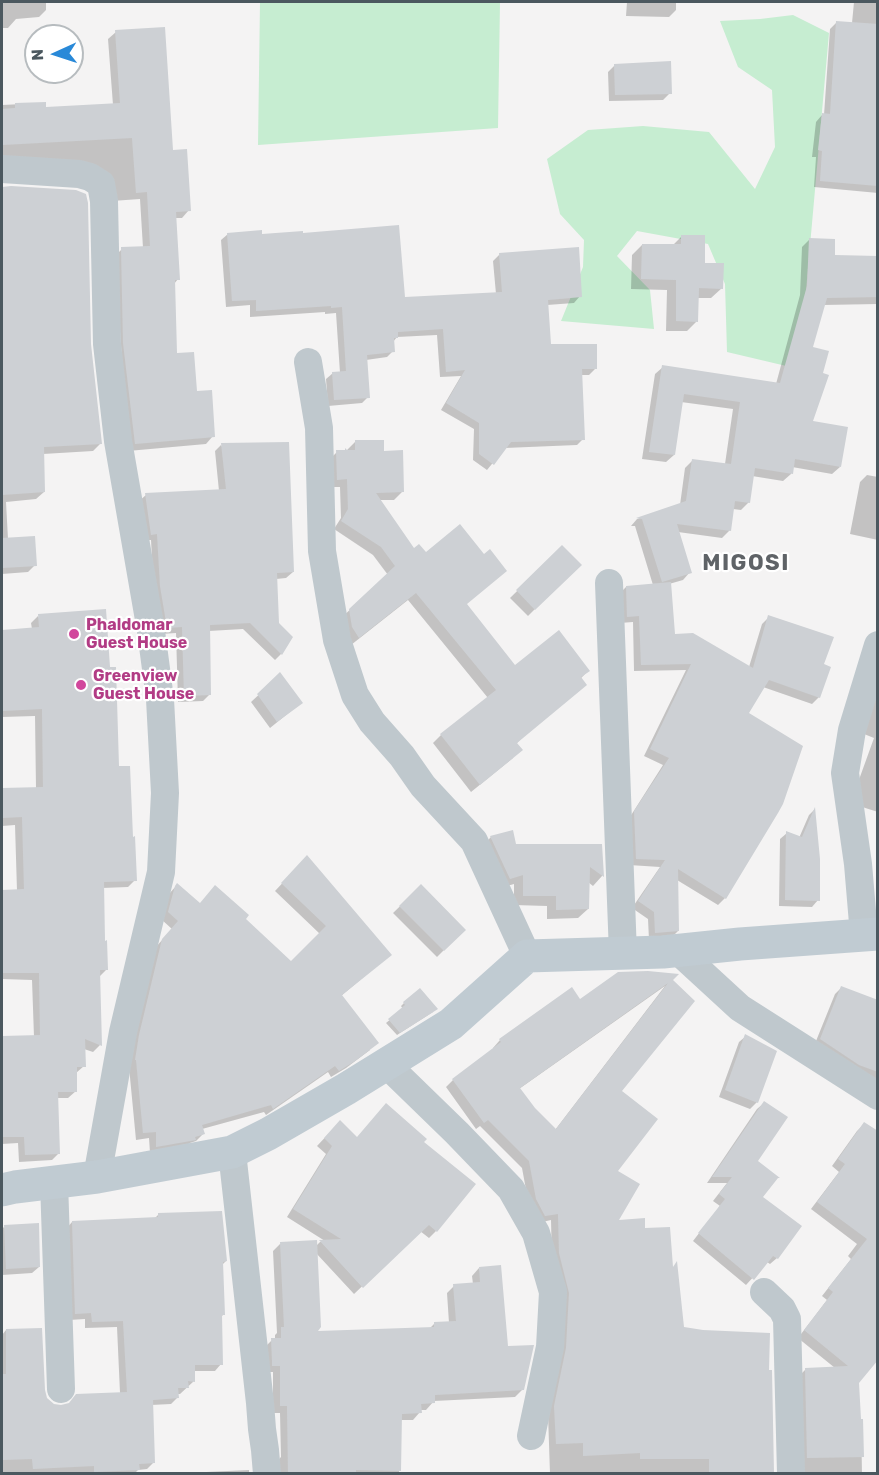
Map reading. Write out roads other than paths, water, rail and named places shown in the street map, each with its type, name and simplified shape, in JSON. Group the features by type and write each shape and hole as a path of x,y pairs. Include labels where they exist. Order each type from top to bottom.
{"street":[{"path":"2,169 79,174 90,177 101,184 104,201 107,344 114,409 160,699 165,793 161,872 123,1032 97,1177"},
{"path":"308,362 319,428 322,551 337,640 356,695 372,722 402,756 423,786 474,841 527,956"},
{"path":"609,583 623,954"},
{"path":"2,1190 97,1177 232,1152 268,1134 451,1024 527,956 678,951 740,944 871,935 845,773 852,730 878,645"},
{"path":"678,951 740,1008 878,1096"},
{"path":"386,1064 511,1189 536,1233 554,1292 550,1347 531,1436"},
{"path":"232,1152 267,1473"},
{"path":"54,1182 61,1389"},
{"path":"764,1292 782,1309 787,1319 791,1473"}],"place":[{"name":"Phaldomar Guest House","path":"74,634"},
{"name":"Greenview Guest House","path":"81,685"}],"district":[{"name":"MIGOSI","path":"746,564"}]}
